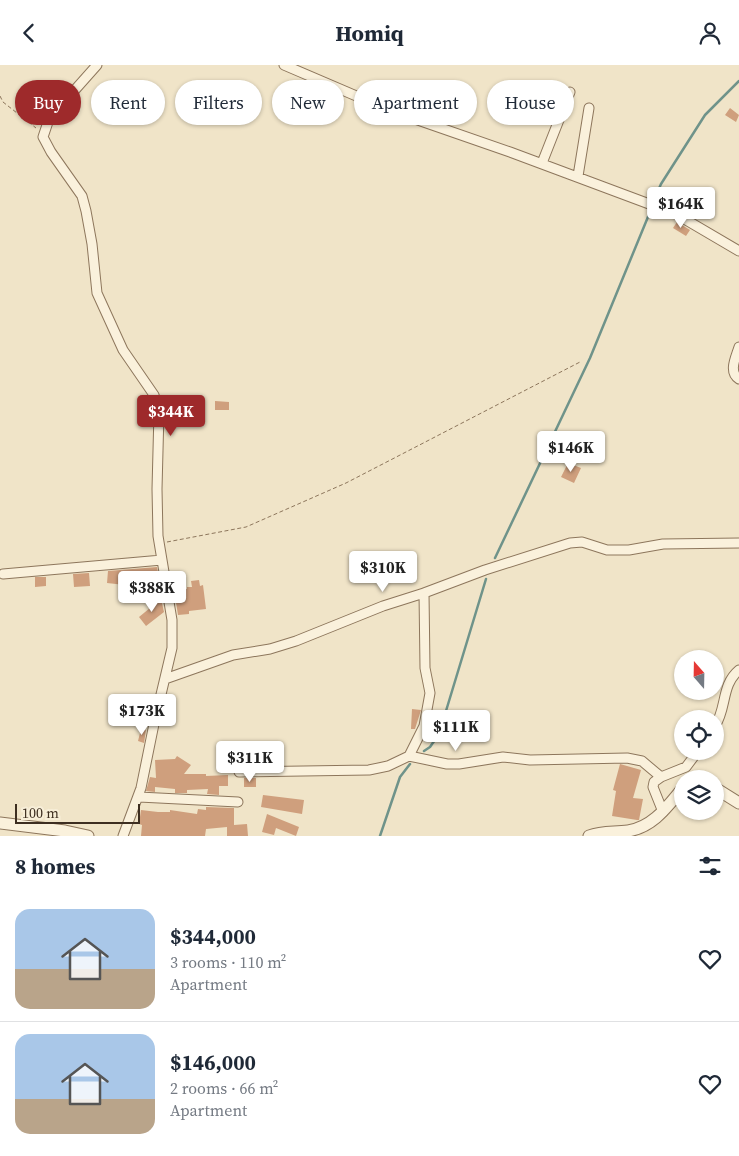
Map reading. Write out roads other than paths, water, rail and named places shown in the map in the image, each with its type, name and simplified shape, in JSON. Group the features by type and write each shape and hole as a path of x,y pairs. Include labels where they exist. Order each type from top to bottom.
{"street":[{"path":"97,65 49,119 43,133 44,141 82,197 92,244 98,296 123,350 154,395 157,404 160,420 157,489 158,536 173,633 172,648 139,797 123,836"},
{"path":"284,65 388,110 542,163 676,214 739,251"},
{"path":"578,176 589,108"},
{"path":"542,163 557,125"},
{"path":"739,347 733,371 739,379"},
{"path":"165,679 233,655 270,649 296,641 383,606 485,570 570,543 582,542 607,550 628,550 664,545 739,543"},
{"path":"3,574 162,560"},
{"path":"409,756 424,726 430,693 425,668 424,593"},
{"path":"722,710 727,686 731,678 739,670"},
{"path":"239,772 369,770 388,766 409,756 447,764 503,757 530,761 627,757 642,761 661,777"},
{"path":"663,812 653,787 654,782 661,777 686,767 691,760"},
{"path":"724,794 739,803"},
{"path":"139,797 238,802"},
{"path":"589,836 604,832 635,829 654,820 674,799"},
{"path":"0,823 65,831 88,836"}],"waterway":[{"path":"654,200 661,184 705,115 739,81"},
{"path":"495,558 590,358 650,212"},
{"path":"424,751 430,747 439,734 486,579"},
{"path":"380,836 400,777 410,764"}]}
